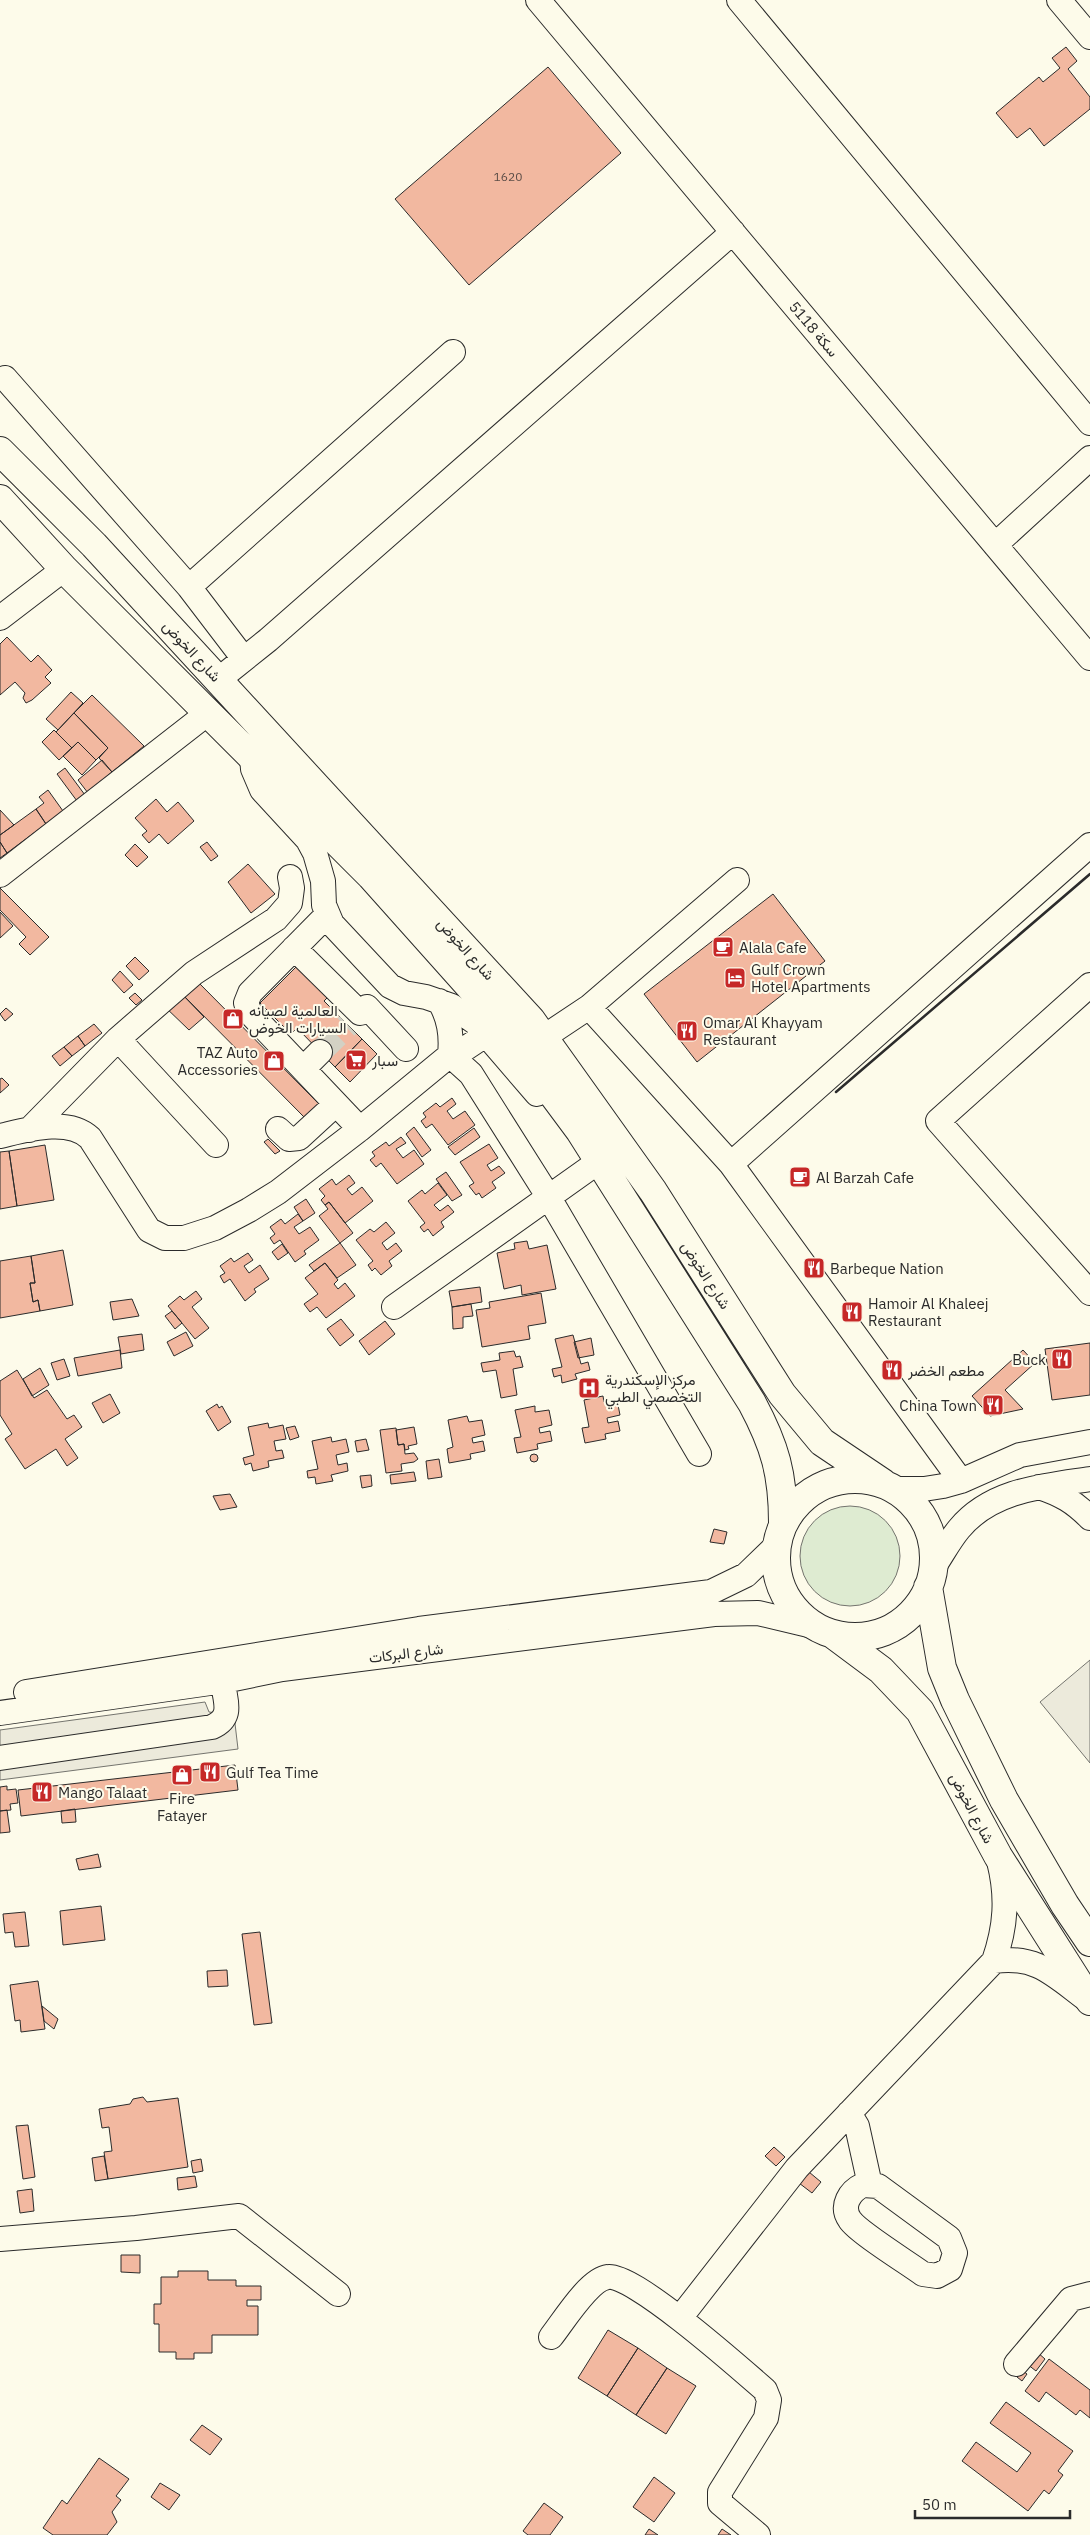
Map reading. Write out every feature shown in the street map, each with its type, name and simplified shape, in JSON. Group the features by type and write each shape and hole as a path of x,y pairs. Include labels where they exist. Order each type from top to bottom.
{"main road":[{"name":"شارع الخوض","path":"0,451 94,545 531,1020 653,1191 782,1394 822,1442 889,1486"},
{"name":"شارع الخوض","path":"0,499 64,569 371,876 488,1007 572,1121 752,1403 767,1432 777,1459 783,1489 779,1535"},
{"path":"931,1578 916,1607 900,1623 879,1633 857,1638 824,1630 795,1611 783,1592 776,1570 779,1535 796,1504 815,1489 837,1480 860,1478 889,1486 912,1503 926,1522 933,1545 931,1578 942,1668 955,1700 1004,1800 1064,1905 1090,1942"},
{"name":"شارع الخوض","path":"824,1630 881,1670 920,1711 998,1856 1090,2001"}],"street":[{"name":"سكة 5118","path":"538,0 1090,658"},
{"path":"739,0 1090,422"},
{"path":"1059,0 1090,37"},
{"path":"218,680 733,232"},
{"path":"189,588 453,352"},
{"path":"4,378 189,588 244,659"},
{"path":"995,545 1090,458"},
{"path":"0,618 64,569"},
{"path":"0,875 208,713"},
{"path":"252,757 254,774 262,790 308,840 316,853 323,881 324,905 332,924 390,986 404,993 439,1001 465,1014 487,1034 538,1094 572,1121"},
{"path":"731,1164 1090,844"},
{"path":"29,1130 118,1039 194,973 276,919 290,904 292,888 290,877"},
{"path":"544,1037 589,1007 737,880"},
{"path":"327,915 250,992 246,1003 250,1013 360,1129"},
{"path":"294,948 358,1015 406,1049"},
{"path":"358,1015 390,986"},
{"path":"1090,986 938,1122 1090,1293"},
{"path":"439,1001 444,1009 451,1032 450,1056"},
{"path":"589,1007 731,1164 961,1481"},
{"path":"0,1136 29,1130 71,1127 83,1131 90,1138 149,1230 165,1238 184,1238 215,1228 278,1192 450,1056 487,1034"},
{"path":"118,1039 216,1145"},
{"path":"303,1069 320,1052"},
{"path":"450,1056 472,1074 548,1196 699,1454"},
{"path":"278,1129 288,1139 299,1138 336,1104"},
{"path":"394,1307 598,1162"},
{"path":"889,1486 924,1489 961,1481 1020,1455 1090,1442"},
{"path":"931,1578 960,1529 976,1513 996,1500 1037,1487 1090,1479"},
{"path":"1037,1487 1059,1493 1074,1502 1090,1518"},
{"name":"شارع البركات","path":"0,1697 419,1629 711,1592 746,1575 779,1535"},
{"name":"شارع البركات","path":"0,1713 224,1681 282,1669 728,1612 758,1613 824,1630"},
{"path":"0,1758 212,1727 222,1721 225,1714 224,1681 227,1670 391,1641 419,1629"},
{"path":"680,2318 797,2168 994,1960 1003,1935 1006,1909 1004,1882 998,1856"},
{"path":"994,1960 1015,1958 1033,1962 1090,2001"},
{"path":"850,2113 857,2126 870,2184"},
{"path":"870,2184 878,2186 949,2238 955,2253 950,2268 937,2276 923,2274 851,2222 846,2208 847,2200 856,2188 870,2184"},
{"path":"0,2240 136,2228 239,2216 338,2294"},
{"path":"551,2337 592,2284 608,2277 620,2278 680,2318 765,2390 769,2400 766,2418 720,2492 720,2503 758,2535"},
{"path":"1016,2364 1071,2299 1090,2294"}],"green space":[{"path":"850,1506 860,1507 878,1514 892,1528 899,1546 899,1566 892,1584 878,1598 860,1605 850,1606 840,1605 822,1598 808,1584 801,1566 800,1556 801,1546 808,1528 822,1514 840,1507"}],"shaded area":[{"path":"1090,1660 1090,1763 1040,1702"},
{"path":"205,1702 209,1712 234,1715 238,1749 0,1780 0,1730"}],"building":[{"path":"1066,47 1077,61 1068,69 1090,97 1090,109 1044,146 1030,128 1017,138 996,113 1039,77 1043,82 1060,68 1052,58"},
{"path":"548,67 621,153 469,285 395,199"},
{"path":"7,637 31,662 38,655 52,670 45,677 51,683 26,703 23,698 25,693 15,682 0,695 0,644"},
{"path":"71,692 83,703 58,730 46,719"},
{"path":"92,695 144,746 112,772 99,758 108,748 74,713"},
{"path":"74,713 108,748 96,760 78,742 72,748 56,732"},
{"path":"54,730 72,748 59,760 42,742"},
{"path":"78,742 96,760 82,775 63,756"},
{"path":"102,760 112,772 88,793 78,780"},
{"path":"65,768 85,795 77,801 57,774"},
{"path":"48,790 63,811 46,824 36,809 44,803 39,797"},
{"path":"156,799 167,812 178,802 194,821 168,844 159,834 149,843 142,835 147,831 135,818"},
{"path":"36,809 46,824 7,853 0,842 0,835"},
{"path":"0,810 14,825 0,835"},
{"path":"0,842 7,853 0,858"},
{"path":"207,842 218,856 211,861 200,847"},
{"path":"135,844 148,857 137,867 125,855"},
{"path":"248,864 275,894 251,913 228,882"},
{"path":"0,888 49,937 30,955 19,944 26,937 0,910"},
{"name":"Gulf Crown Hotel Apartments","path":"773,894 825,961 697,1062 644,994"},
{"path":"0,912 13,926 0,938"},
{"path":"135,957 149,971 139,980 126,966"},
{"path":"299,964 330,995 324,1001 362,1039 335,1067 297,1028 291,1034 260,1003"},
{"path":"120,971 133,985 124,993 112,980"},
{"path":"196,980 320,1105 306,1119 180,992"},
{"path":"180,992 204,1017 189,1030 162,1004"},
{"path":"135,993 142,1000 136,1005 129,998"},
{"path":"6,1008 13,1014 5,1021 0,1014"},
{"path":"94,1024 102,1033 85,1046 78,1036"},
{"path":"78,1036 85,1046 72,1056 64,1047"},
{"name":"سبار","path":"362,1039 377,1054 350,1082 335,1067"},
{"path":"64,1047 72,1056 60,1066 52,1056"},
{"path":"2,1078 9,1085 0,1093 0,1079"},
{"path":"452,1098 456,1104 447,1111 453,1119 465,1111 475,1125 448,1145 432,1124 426,1128 421,1121 426,1117 423,1113 436,1103 440,1107"},
{"path":"414,1127 431,1150 422,1157 406,1134"},
{"path":"474,1128 480,1137 455,1155 448,1147"},
{"path":"401,1137 406,1143 396,1149 403,1158 414,1150 424,1164 397,1184 381,1163 376,1167 370,1160 375,1156 372,1152 386,1142 389,1146"},
{"path":"268,1139 280,1151 275,1154 264,1142"},
{"path":"489,1144 498,1158 487,1165 491,1171 499,1166 505,1173 492,1182 496,1188 482,1198 479,1193 476,1195 469,1186 474,1183 460,1162"},
{"path":"45,1145 54,1200 17,1206 9,1151"},
{"path":"9,1151 17,1206 0,1209 0,1152"},
{"path":"446,1172 462,1195 452,1201 436,1179"},
{"path":"349,1175 355,1183 347,1189 352,1195 362,1187 373,1201 345,1223 329,1202 325,1205 321,1200 325,1196 319,1189 332,1179 336,1185"},
{"path":"438,1183 447,1195 434,1205 440,1211 448,1205 454,1212 441,1222 444,1227 433,1236 428,1229 424,1232 420,1227 425,1223 408,1201 422,1190 425,1194"},
{"path":"306,1199 315,1213 303,1221 294,1207"},
{"path":"329,1202 353,1233 340,1243 319,1216 328,1209 325,1205"},
{"path":"298,1214 303,1221 294,1227 299,1234 310,1227 319,1240 304,1251 306,1254 295,1262 280,1240 274,1244 270,1238 275,1234 270,1227 281,1219 285,1224"},
{"path":"386,1222 395,1233 382,1243 387,1250 396,1243 402,1251 389,1261 392,1266 381,1275 375,1268 372,1271 368,1265 373,1261 356,1240 370,1229 374,1232"},
{"path":"527,1241 529,1249 547,1245 556,1289 522,1295 521,1285 504,1289 497,1253 515,1249 514,1243"},
{"path":"340,1243 356,1265 337,1278 325,1263 314,1271 309,1265"},
{"path":"282,1244 288,1253 278,1260 272,1252"},
{"path":"63,1250 73,1305 40,1311 38,1300 33,1302 30,1283 35,1283 31,1256"},
{"path":"248,1253 253,1260 244,1266 249,1273 260,1265 269,1279 254,1289 256,1292 245,1301 230,1279 224,1283 220,1276 225,1273 220,1266 231,1258 234,1262"},
{"path":"31,1256 35,1283 30,1283 33,1302 38,1300 40,1311 0,1318 0,1261"},
{"path":"325,1263 338,1280 334,1284 338,1289 345,1283 355,1296 326,1318 317,1307 310,1312 304,1304 318,1294 305,1278"},
{"path":"480,1287 482,1302 452,1307 449,1291"},
{"path":"196,1291 202,1299 192,1307 209,1328 195,1339 168,1306 180,1296 184,1300"},
{"path":"541,1293 546,1323 528,1326 530,1339 482,1347 476,1310 490,1308 489,1302"},
{"path":"132,1299 139,1316 113,1320 110,1302"},
{"path":"471,1304 473,1316 463,1317 463,1328 453,1329 452,1307"},
{"path":"172,1311 182,1323 175,1329 165,1316"},
{"path":"341,1319 354,1335 340,1346 327,1329"},
{"path":"385,1321 395,1334 369,1355 359,1341"},
{"path":"186,1332 193,1346 174,1356 167,1342"},
{"path":"142,1334 144,1350 121,1354 118,1337"},
{"path":"573,1335 581,1364 588,1362 590,1370 575,1374 577,1379 562,1383 561,1375 554,1377 552,1369 562,1367 555,1339"},
{"path":"591,1338 594,1355 578,1358 574,1342"},
{"path":"1090,1343 1090,1395 1052,1400 1045,1349"},
{"path":"120,1350 122,1368 78,1376 74,1358"},
{"path":"1023,1350 1035,1363 1005,1390 1023,1409 990,1416 972,1396"},
{"path":"514,1351 516,1357 520,1356 523,1367 513,1369 517,1395 501,1398 496,1370 483,1372 481,1363 500,1360 499,1353"},
{"path":"64,1359 70,1376 57,1380 51,1363"},
{"path":"40,1368 49,1385 32,1396 23,1379"},
{"path":"17,1370 34,1398 47,1390 67,1419 74,1415 82,1427 65,1439 78,1458 67,1466 56,1449 25,1469 5,1439 12,1434 0,1415 0,1381"},
{"path":"110,1394 120,1413 103,1423 92,1403"},
{"path":"603,1396 604,1402 617,1400 620,1415 607,1418 608,1423 618,1421 620,1431 605,1434 606,1439 585,1443 582,1428 589,1427 584,1400"},
{"path":"217,1404 219,1408 222,1406 231,1422 218,1431 206,1411"},
{"path":"535,1406 535,1412 549,1410 552,1425 539,1428 540,1433 550,1431 552,1441 537,1444 538,1449 517,1453 514,1438 521,1437 515,1410"},
{"path":"467,1416 469,1422 482,1420 485,1435 472,1438 473,1443 483,1441 485,1451 470,1454 471,1459 449,1463 447,1449 453,1447 448,1420"},
{"path":"268,1423 269,1428 283,1425 286,1439 274,1441 276,1451 282,1450 284,1458 268,1461 269,1467 253,1471 251,1463 245,1465 243,1458 254,1455 248,1427"},
{"path":"295,1426 299,1437 290,1440 286,1428"},
{"path":"414,1427 417,1444 408,1446 409,1449 405,1450 404,1444 398,1445 396,1430"},
{"path":"396,1428 398,1445 404,1444 405,1454 414,1453 418,1459 414,1462 401,1464 402,1471 386,1473 380,1430"},
{"path":"331,1437 332,1442 346,1439 349,1452 336,1455 338,1465 347,1463 348,1471 331,1475 333,1481 316,1484 315,1477 308,1478 307,1471 318,1469 312,1441"},
{"path":"366,1439 369,1450 357,1452 355,1441"},
{"path":"534,1454 538,1458 534,1462 530,1458"},
{"path":"439,1459 442,1477 428,1479 426,1461"},
{"path":"414,1472 416,1481 391,1484 390,1475"},
{"path":"371,1475 372,1486 362,1488 360,1476"},
{"path":"230,1494 237,1507 220,1510 213,1496"},
{"path":"714,1529 727,1532 724,1544 710,1542"},
{"path":"235,1765 238,1790 21,1816 18,1790"},
{"path":"7,1786 7,1790 16,1789 18,1803 10,1804 11,1810 0,1811 0,1787"},
{"path":"75,1809 76,1822 62,1823 61,1811"},
{"path":"7,1810 10,1832 0,1833 0,1811"},
{"path":"98,1854 101,1867 79,1870 76,1859"},
{"path":"101,1906 105,1940 63,1945 60,1911"},
{"path":"25,1912 29,1946 15,1947 13,1932 5,1933 3,1914"},
{"path":"260,1932 272,2023 254,2025 242,1934"},
{"path":"227,1970 228,1986 208,1987 207,1971"},
{"path":"38,1981 45,2029 21,2032 20,2020 15,2021 10,1985"},
{"path":"42,2006 58,2019 54,2029 44,2021"},
{"path":"143,2097 147,2102 178,2098 188,2167 108,2179 104,2152 112,2151 109,2127 102,2128 99,2109 130,2104 133,2099"},
{"path":"28,2125 35,2177 23,2179 16,2126"},
{"path":"774,2147 785,2157 776,2166 765,2156"},
{"path":"104,2156 108,2179 95,2181 92,2158"},
{"path":"201,2159 203,2171 193,2173 191,2161"},
{"path":"809,2172 821,2182 812,2193 799,2183"},
{"path":"195,2176 197,2187 178,2190 177,2178"},
{"path":"32,2189 34,2211 20,2213 17,2191"},
{"path":"121,2255 140,2255 140,2273 121,2272"},
{"path":"178,2271 208,2271 208,2280 236,2280 236,2286 261,2286 261,2300 247,2300 247,2306 258,2306 258,2335 212,2335 212,2353 194,2353 194,2359 176,2359 176,2352 159,2352 159,2324 154,2324 154,2304 161,2304 161,2277 178,2277"},
{"path":"608,2330 638,2348 607,2396 578,2378"},
{"path":"638,2348 667,2368 636,2415 607,2396"},
{"path":"1037,2352 1045,2359 1036,2371 1027,2364"},
{"path":"1049,2359 1090,2390 1090,2418 1080,2410 1076,2415 1046,2392 1039,2402 1025,2391"},
{"path":"667,2368 696,2386 666,2434 636,2415"},
{"path":"1023,2371 1027,2374 1022,2381 1017,2377"},
{"path":"1006,2402 1073,2451 1058,2471 1063,2475 1049,2494 1044,2490 1028,2511 962,2461 976,2442 1017,2472 1031,2453 990,2423"},
{"path":"202,2425 222,2439 210,2455 190,2440"},
{"path":"99,2458 129,2479 116,2496 121,2500 112,2512 117,2522 107,2535 53,2535 43,2528 62,2500 67,2504"},
{"path":"654,2477 675,2493 654,2522 633,2507"},
{"path":"160,2483 180,2495 169,2510 151,2497"},
{"path":"544,2503 563,2517 550,2535 528,2535 523,2531"},
{"path":"649,2529 658,2535 645,2535"},
{"path":"722,2529 731,2535 718,2535"}],"tunnel":[{"path":"320,1052 348,1025"}],"wall":[{"path":"836,1092 1090,874"}],"place":[{"name":"Alala Cafe","path":"723,947"},
{"name":"Gulf Crown Hotel Apartments","path":"735,978"},
{"name":"العالمية لصيانه السيارات الخوض","path":"233,1019"},
{"name":"Omar Al Khayyam Restaurant","path":"687,1031"},
{"name":"سبار","path":"356,1060"},
{"name":"TAZ Auto Accessories","path":"274,1061"},
{"name":"Al Barzah Cafe","path":"800,1177"},
{"name":"Barbeque Nation","path":"814,1268"},
{"name":"Hamoir Al Khaleej Restaurant","path":"852,1312"},
{"name":"Buck","path":"1062,1359"},
{"name":"مطعم الخضر","path":"892,1370"},
{"name":"مركز الإسكندرية التخصصي الطبي","path":"589,1388"},
{"name":"China Town","path":"993,1405"},
{"name":"Gulf Tea Time","path":"210,1772"},
{"name":"Fire Fatayer","path":"182,1775"},
{"name":"Mango Talaat","path":"42,1792"}]}
